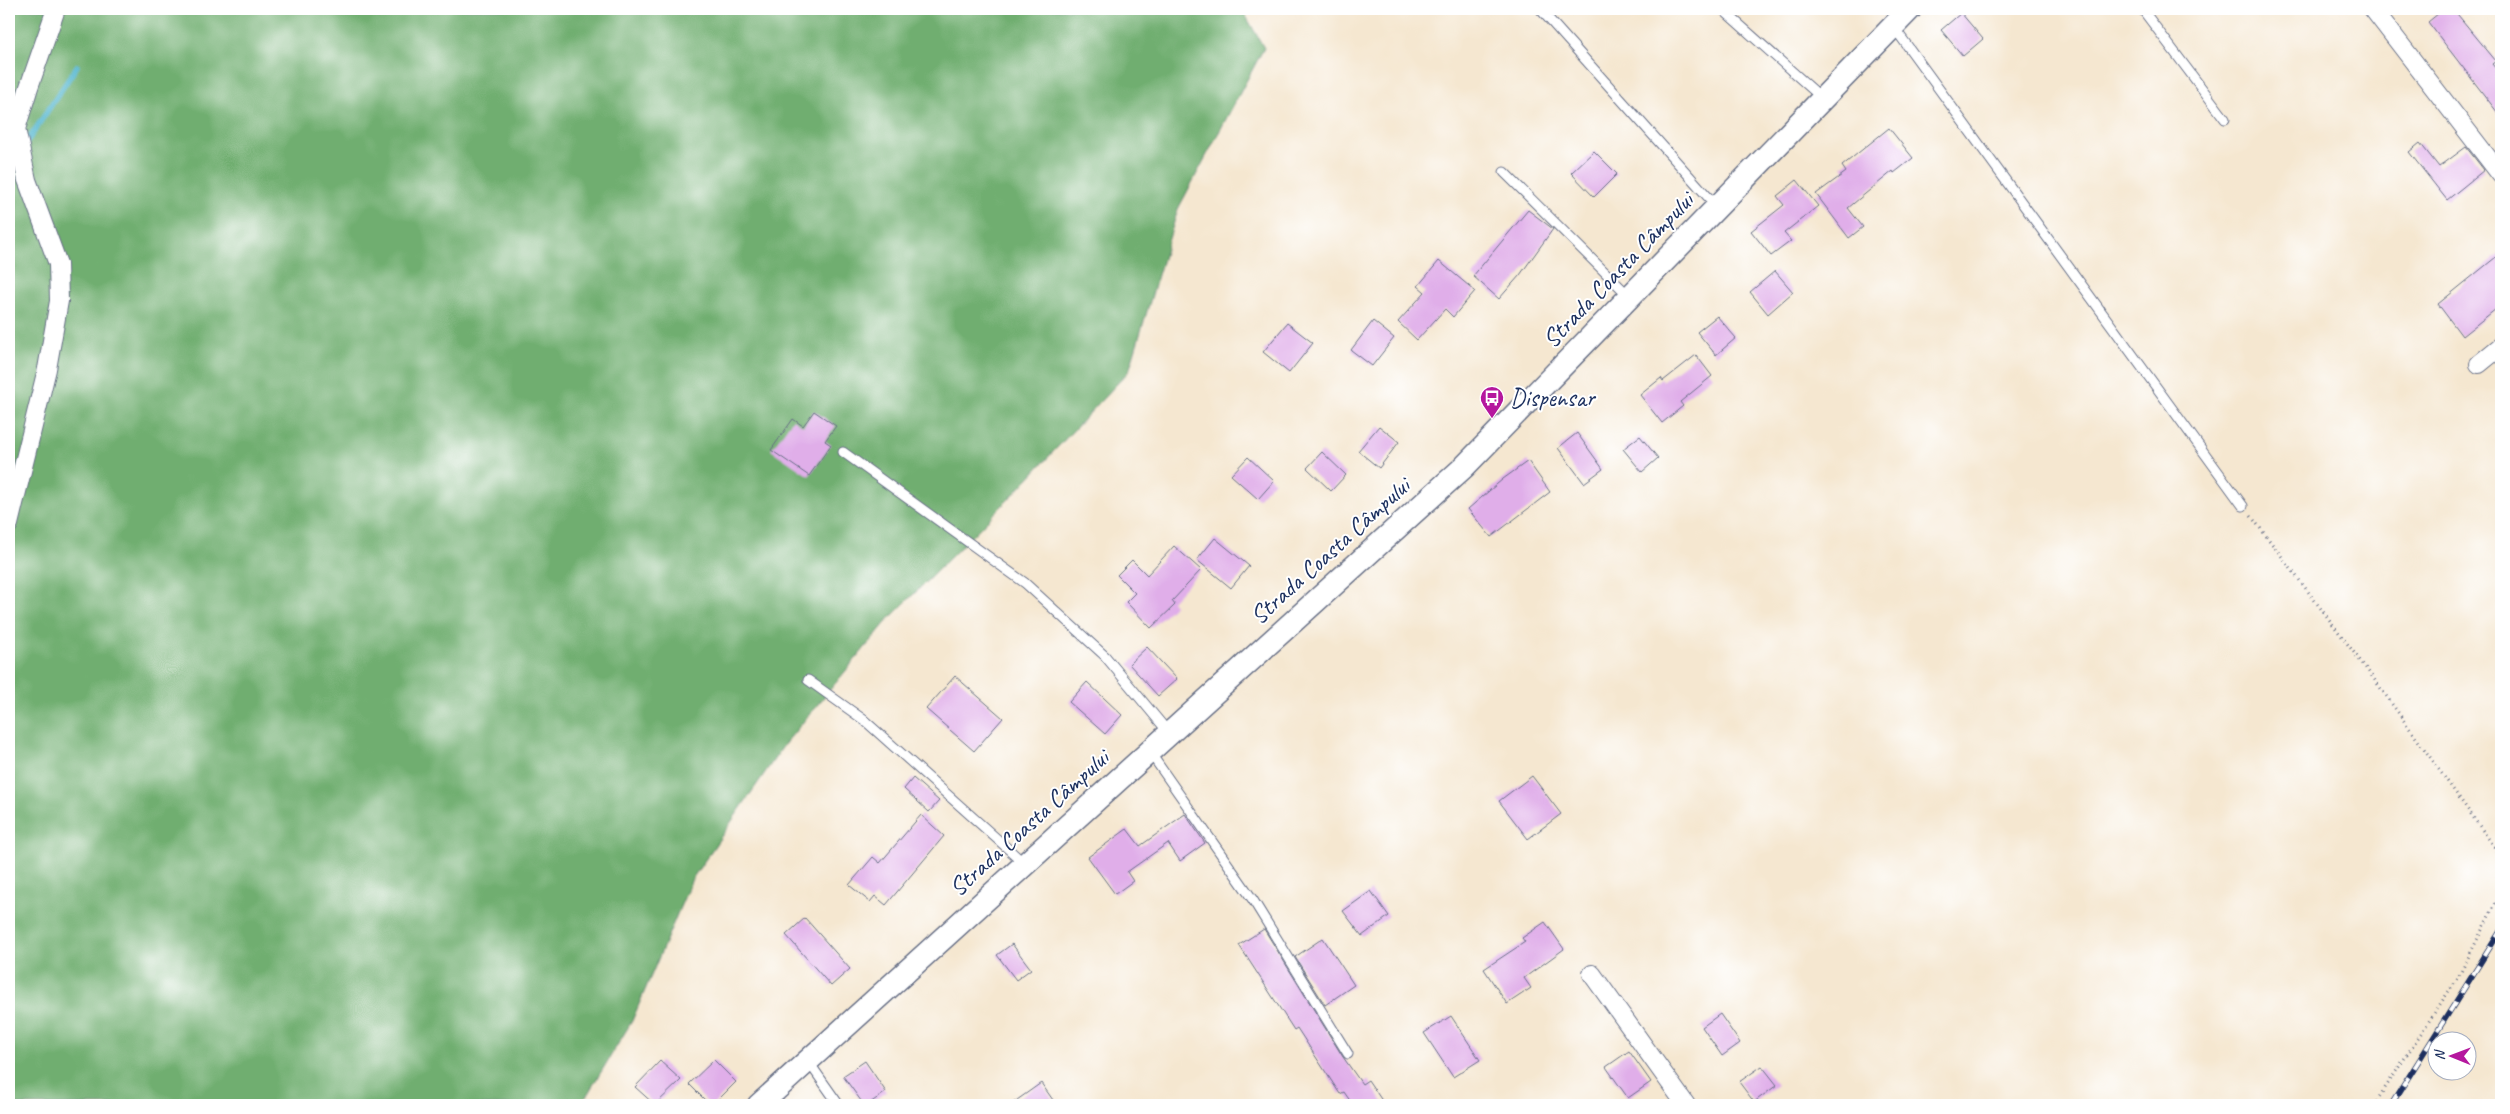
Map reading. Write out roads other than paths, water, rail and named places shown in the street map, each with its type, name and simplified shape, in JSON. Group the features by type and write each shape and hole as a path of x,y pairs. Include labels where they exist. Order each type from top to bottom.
{"street":[{"path":"9,524 47,369 59,301 58,264 27,180 16,129 28,87 56,9"},
{"path":"2372,9 2501,176"},
{"name":"Strada Coasta Câmpului","path":"759,1105 1464,467 1903,14"},
{"path":"2479,364 2501,346"},
{"path":"1592,974 1686,1105"}],"lane":[{"path":"1540,9 1717,208"},
{"path":"1722,9 1823,98"},
{"path":"2142,9 2225,119"},
{"path":"1903,14 2243,506"},
{"path":"1504,172 1630,297"},
{"path":"843,452 1025,583 1105,656 1169,733"},
{"path":"808,680 864,720 1025,864"},
{"path":"1149,751 1253,900 1348,1054"},
{"path":"808,1061 839,1105"}],"waterway":[{"path":"23,148 77,66"},
{"path":"9,171 18,156"}],"railway":[{"path":"2391,1105 2501,930"}],"place":[{"name":"Dispensar","path":"1492,419"}]}
